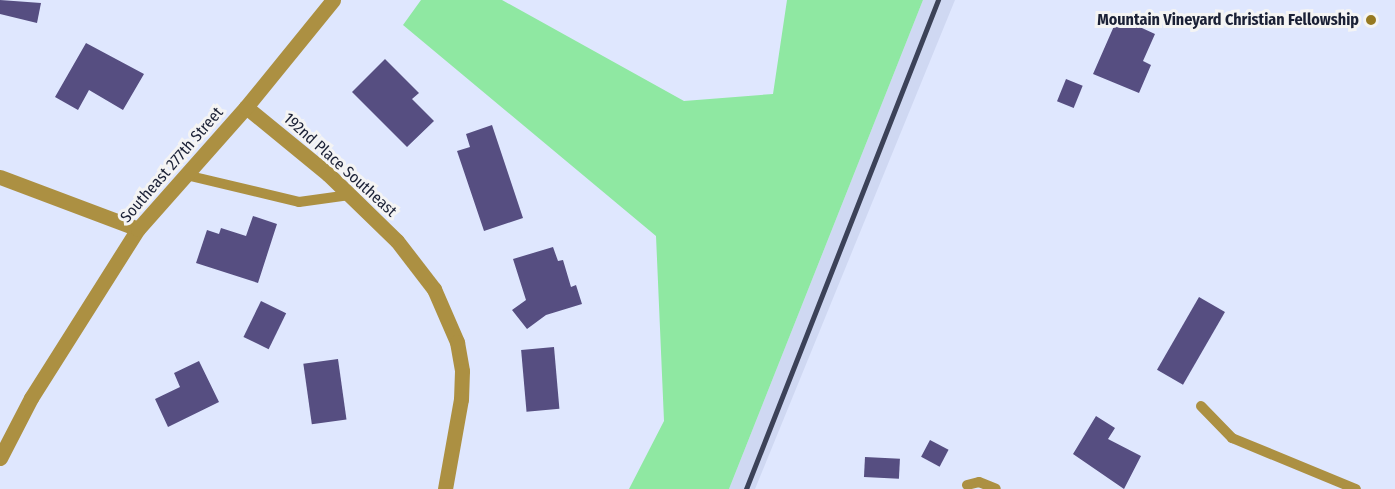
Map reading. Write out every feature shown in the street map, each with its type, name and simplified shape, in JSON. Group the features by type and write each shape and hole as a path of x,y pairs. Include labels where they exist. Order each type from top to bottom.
{"street":[{"name":"Southeast 277th Street","path":"0,458 31,398 138,229 246,107 333,0"},
{"name":"192nd Place Southeast","path":"246,107 350,195 398,241 434,289 457,342 461,399 445,489"},
{"path":"0,177 138,229"}],"lane":[{"path":"186,175 299,202 350,195"},
{"path":"1201,406 1232,438 1356,489"},
{"path":"967,485 979,482 996,489"}],"shaded area":[{"path":"923,0 955,0 755,489 729,489"}],"green space":[{"path":"421,0 502,0 684,101 773,94 787,0 923,0 729,489 629,489 664,421 656,236 403,25"}],"building":[{"path":"0,0 41,3 37,23 0,14"},
{"path":"1118,17 1155,34 1143,61 1151,65 1139,93 1093,74"},
{"path":"86,43 144,74 123,110 89,90 78,110 55,97"},
{"path":"385,59 419,93 412,99 434,121 407,147 352,92"},
{"path":"1066,79 1083,86 1074,108 1057,101"},
{"path":"492,125 523,218 484,231 457,151 470,147 466,134"},
{"path":"253,216 277,224 258,283 196,263 207,230 219,234 221,228 246,236"},
{"path":"553,247 558,261 563,260 571,287 576,285 582,304 546,315 527,329 512,310 526,300 513,259"},
{"path":"1199,297 1225,312 1183,385 1157,370"},
{"path":"261,301 286,313 269,349 243,337"},
{"path":"554,347 559,409 527,412 521,350"},
{"path":"338,359 346,419 312,424 303,364"},
{"path":"199,361 219,402 168,427 155,399 180,387 174,373"},
{"path":"1096,416 1115,428 1108,439 1141,456 1124,489 1073,454"},
{"path":"930,440 949,450 940,467 921,457"},
{"path":"865,457 900,459 899,479 864,477"}],"railway":[{"path":"746,489 938,0"}],"place":[{"name":"Mountain Vineyard Christian Fellowship","path":"1371,20"}]}
